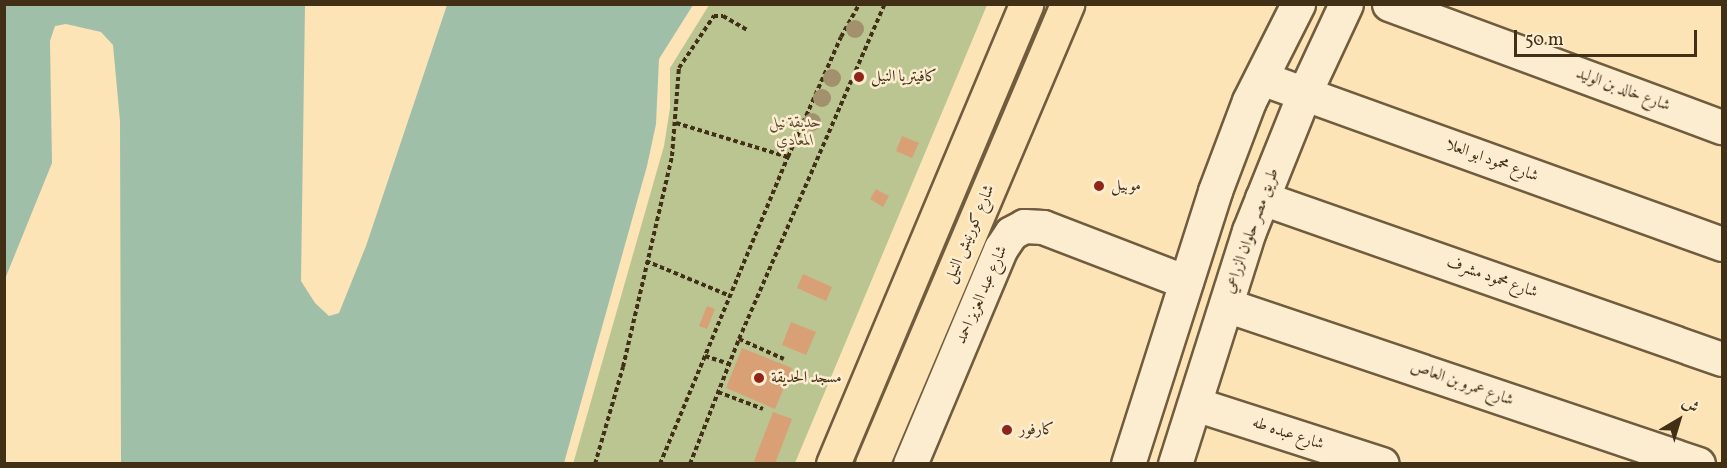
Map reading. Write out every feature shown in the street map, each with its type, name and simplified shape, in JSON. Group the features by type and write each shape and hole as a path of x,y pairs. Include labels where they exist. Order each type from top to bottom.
{"highway":[{"path":"833,464 1026,4"},
{"name":"شارع كورنيش النيل","path":"879,461 1067,4"}],"street":[{"path":"1128,464 1215,191 1249,102 1298,4"},
{"name":"طريق مصر حلوان الزراعي","path":"1174,464 1263,198 1304,94 1346,4"},
{"name":"شارع خالد بن الوليد","path":"1389,4 1722,127"},
{"name":"شارع محمود ابو العلا","path":"1261,78 1722,244"},
{"name":"شارع محمود مشرف","path":"1263,198 1722,359"},
{"name":"شارع عبد العزيز احمد","path":"910,464 1000,248 1011,233 1024,226 1043,227 1186,282"},
{"name":"شارع عمرو بن العاص","path":"1226,305 1698,464"},
{"name":"شارع عبده طه","path":"1195,404 1382,464"}],"path":[{"path":"660,464 788,157 859,4"},
{"path":"690,464 739,339 885,4"},
{"path":"595,464 623,367 672,156 679,68 712,18 720,15 747,30"},
{"path":"676,123 788,157"},
{"path":"646,261 730,296"},
{"path":"739,339 784,359"},
{"path":"705,356 729,364"},
{"path":"718,392 763,409"}],"green space":[{"name":"حديقة نيل المعادي","path":"709,5 987,5 795,463 573,464 664,146 670,108 670,68"}],"shaded area":[{"path":"5,4 305,5 301,281 315,303 329,316 339,313 366,246 447,5 693,5 659,59 656,124 647,166 564,463 121,463 120,121 113,45 101,32 66,24 55,26 50,41 52,163 5,279"}],"building":[{"path":"902,136 919,143 912,158 896,151"},
{"path":"876,189 889,196 883,207 870,199"},
{"path":"803,274 832,287 826,301 797,288"},
{"path":"707,306 715,309 707,329 699,326"},
{"path":"791,322 816,332 806,355 782,345"},
{"name":"مسجد الحديقة","path":"742,348 792,368 775,409 726,388"},
{"path":"773,412 792,419 775,464 760,464 754,461"}],"place":[{"name":"كافيتريا النيل","path":"859,77"},
{"name":"موبيل","path":"1099,186"},
{"name":"مسجد الحديقة","path":"759,378"},
{"name":"كارفور","path":"1007,430"}]}
